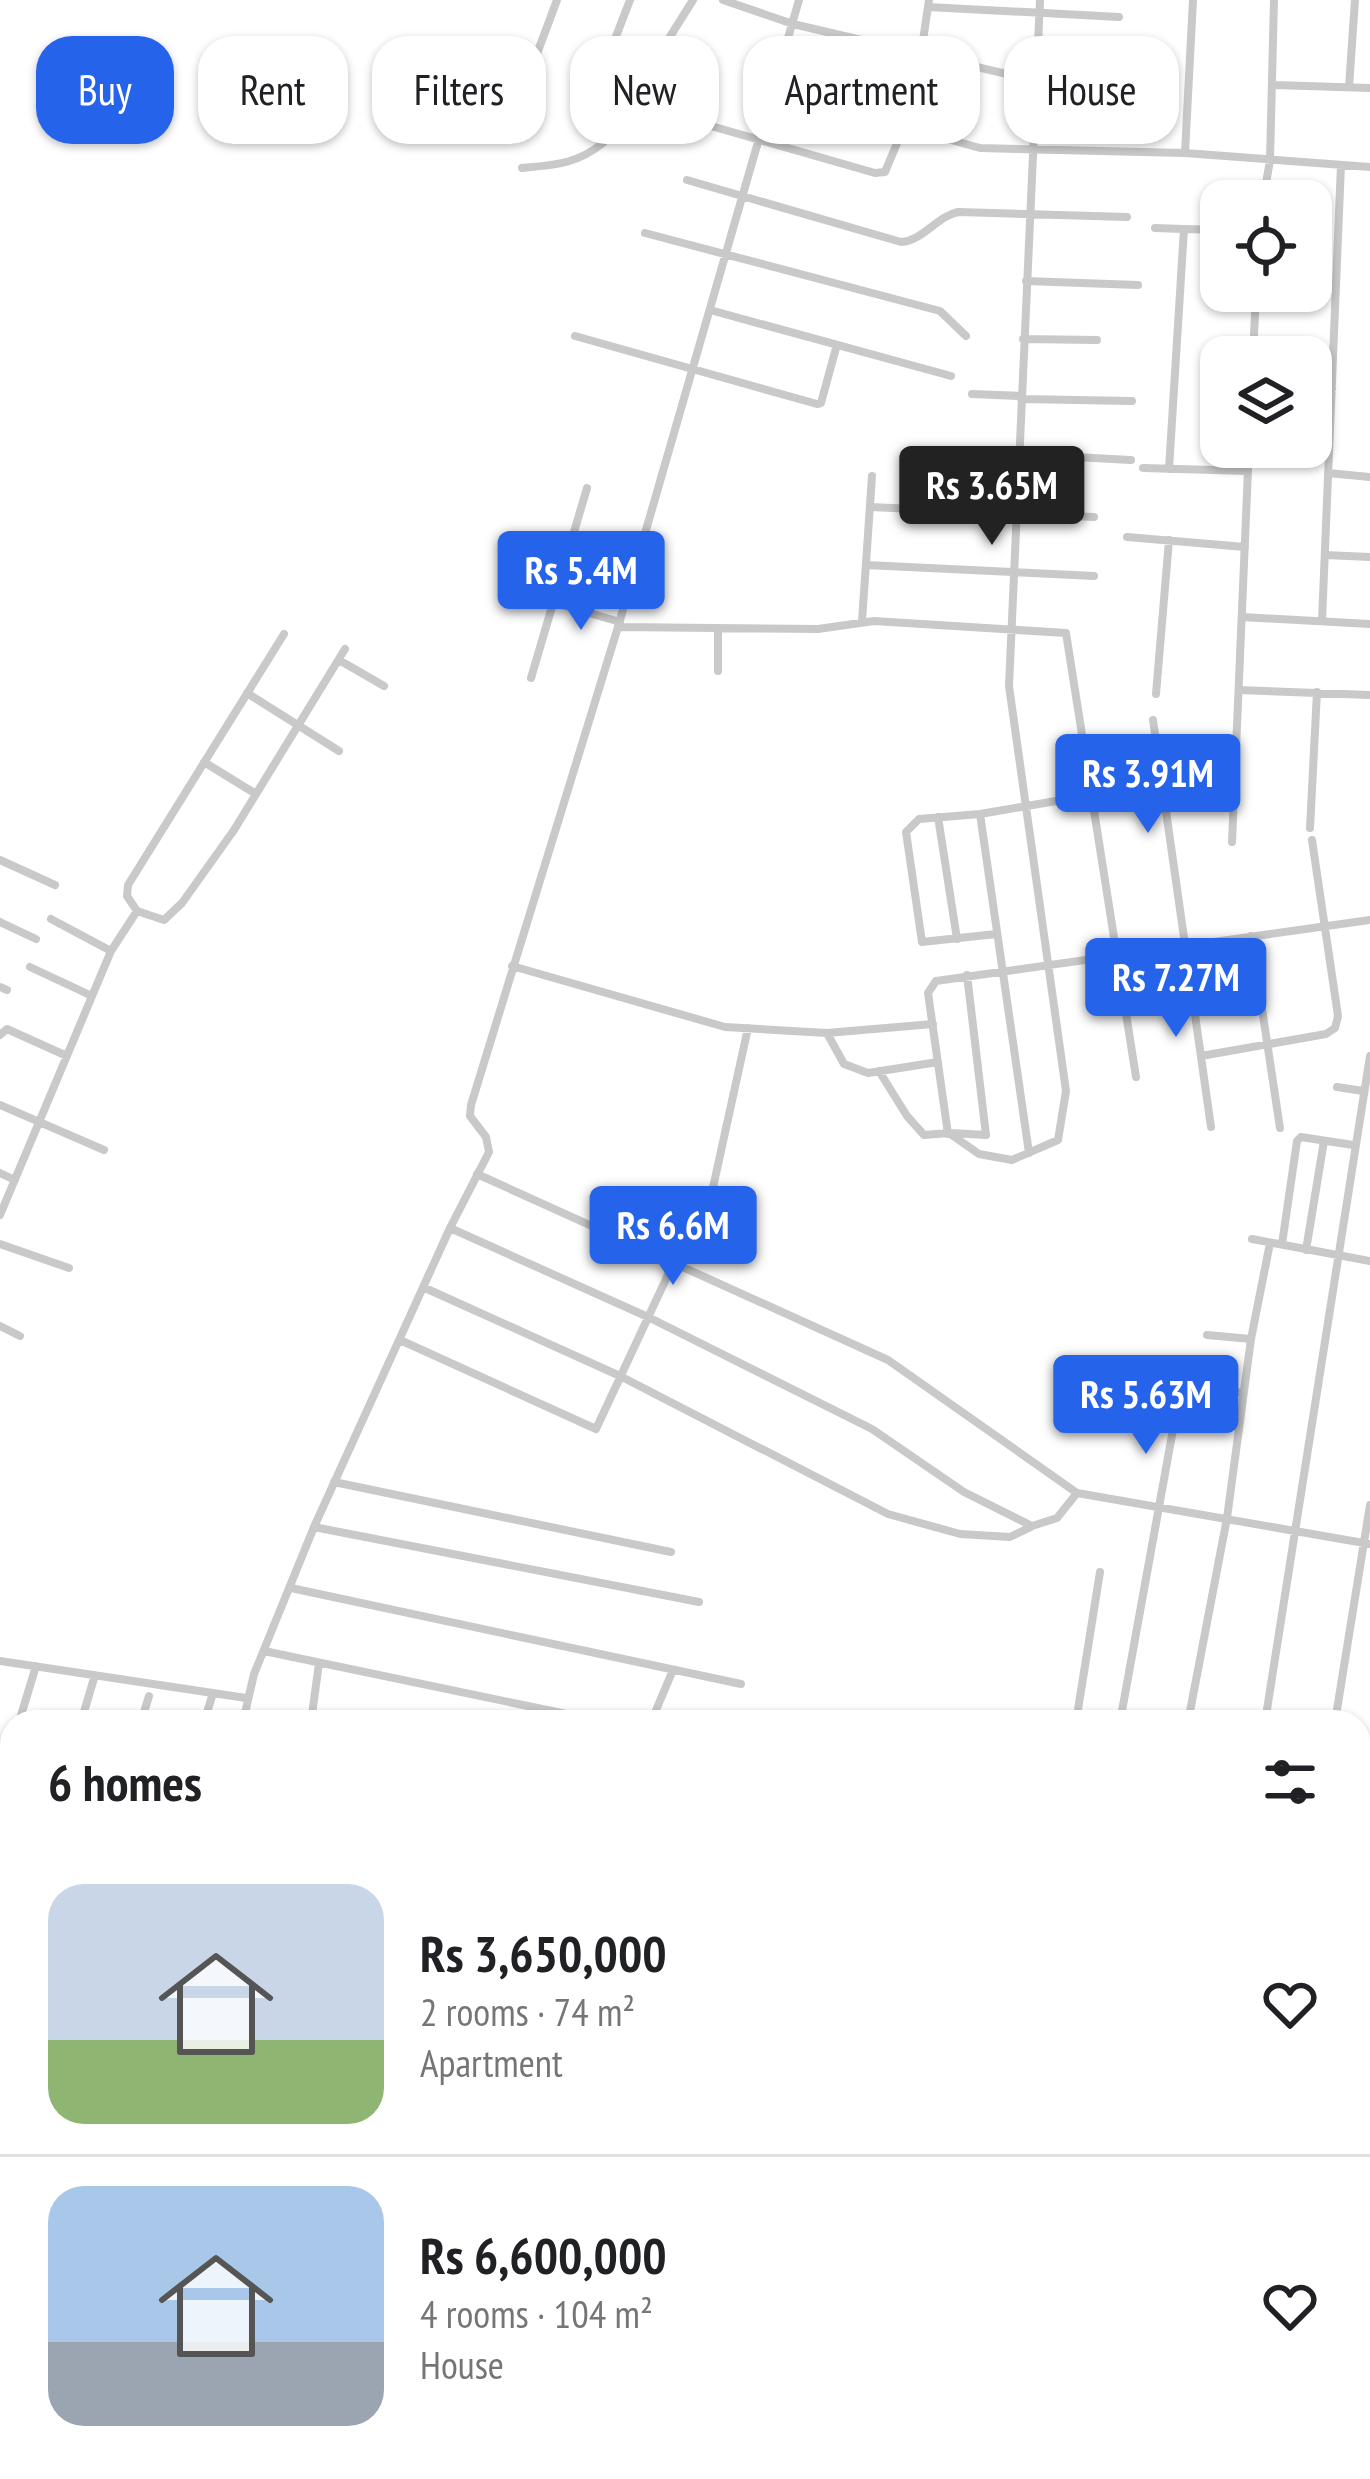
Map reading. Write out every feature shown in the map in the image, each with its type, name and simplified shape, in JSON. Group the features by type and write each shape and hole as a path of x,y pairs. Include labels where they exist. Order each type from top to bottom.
{"street":[{"path":"544,36 557,0"},
{"path":"616,36 630,0"},
{"path":"522,168 566,164 586,157 603,143 693,0"},
{"path":"723,0 844,36"},
{"path":"789,36 800,0"},
{"path":"1038,36 1040,0"},
{"path":"1185,153 1193,0"},
{"path":"1267,180 1274,0"},
{"path":"1349,87 1355,0"},
{"path":"923,36 928,3 1119,17"},
{"path":"1274,85 1370,88"},
{"path":"244,1710 314,1527 489,1152 486,1137 470,1116 471,1105 619,624 759,144"},
{"path":"775,144 880,173 885,172 897,144"},
{"path":"958,144 1185,153 1370,167"},
{"path":"1032,144 1009,686 1049,965 1066,1090 1058,1140 1012,1160 979,1154 948,1134 928,992 931,984 1001,970 1049,965 1370,920"},
{"path":"1332,389 1341,165"},
{"path":"686,180 902,242 917,239 942,217 958,212 1127,218"},
{"path":"1155,228 1200,230"},
{"path":"1169,469 1184,230"},
{"path":"645,233 940,311 966,337"},
{"path":"1026,281 1138,285"},
{"path":"710,310 951,376"},
{"path":"575,336 820,404 836,348"},
{"path":"1023,339 1097,340"},
{"path":"971,394 1132,401"},
{"path":"1018,454 1131,460"},
{"path":"1143,467 1248,471"},
{"path":"1232,842 1248,468"},
{"path":"1322,622 1328,468"},
{"path":"1328,473 1370,477"},
{"path":"862,621 872,476"},
{"path":"531,678 586,488"},
{"path":"870,507 1094,517"},
{"path":"1127,537 1245,547"},
{"path":"1156,694 1169,540"},
{"path":"1325,555 1370,557"},
{"path":"866,566 1094,576"},
{"path":"555,603 619,624 818,629 862,621 1066,634 1136,1077"},
{"path":"1242,617 1370,624"},
{"path":"718,628 718,671"},
{"path":"284,634 128,885 127,896 136,911 164,920 175,910 256,794 345,649"},
{"path":"339,660 385,686"},
{"path":"1239,690 1370,695"},
{"path":"1310,827 1317,692"},
{"path":"247,693 339,752"},
{"path":"1154,720 1211,1127"},
{"path":"204,762 256,794"},
{"path":"996,934 927,944 920,938 906,832 919,819 980,814 1190,778"},
{"path":"980,814 1029,1153"},
{"path":"938,818 957,939"},
{"path":"1201,1056 1326,1034 1335,1028 1338,1016 1312,840"},
{"path":"0,860 55,885"},
{"path":"0,1215 111,951 136,911"},
{"path":"50,919 111,951"},
{"path":"0,922 36,939"},
{"path":"1251,936 1280,1128"},
{"path":"512,966 675,1016 748,1028 827,1033 933,1024"},
{"path":"30,967 92,996"},
{"path":"879,1071 924,1136 986,1136 967,975"},
{"path":"400,1340 596,1429 712,1192 748,1028"},
{"path":"0,1035 7,1029 67,1056"},
{"path":"827,1033 844,1064 868,1073 938,1062"},
{"path":"1267,1710 1370,1056"},
{"path":"1337,1087 1364,1091"},
{"path":"0,1105 104,1150"},
{"path":"1282,1244 1297,1141 1300,1137 1353,1145"},
{"path":"1306,1250 1324,1141"},
{"path":"0,1173 15,1180"},
{"path":"477,1174 888,1360 1077,1493 1367,1543"},
{"path":"450,1228 872,1429 964,1492 1032,1526"},
{"path":"1252,1239 1370,1261"},
{"path":"1190,1710 1227,1517 1251,1339 1270,1243"},
{"path":"0,1244 69,1268"},
{"path":"424,1288 620,1376 889,1514 960,1534 1010,1537 1057,1518 1077,1493"},
{"path":"0,1326 20,1336"},
{"path":"1207,1335 1251,1339"},
{"path":"1186,1386 1243,1393"},
{"path":"1122,1710 1176,1413"},
{"path":"334,1482 671,1552"},
{"path":"1337,1710 1370,1505"},
{"path":"314,1527 699,1602"},
{"path":"1078,1710 1100,1572"},
{"path":"291,1588 741,1684"},
{"path":"264,1651 547,1710"},
{"path":"0,1660 246,1698"},
{"path":"313,1710 320,1663"},
{"path":"23,1710 36,1666"},
{"path":"657,1710 673,1670"},
{"path":"85,1710 95,1675"},
{"path":"208,1710 213,1693"},
{"path":"144,1710 148,1696"}]}
